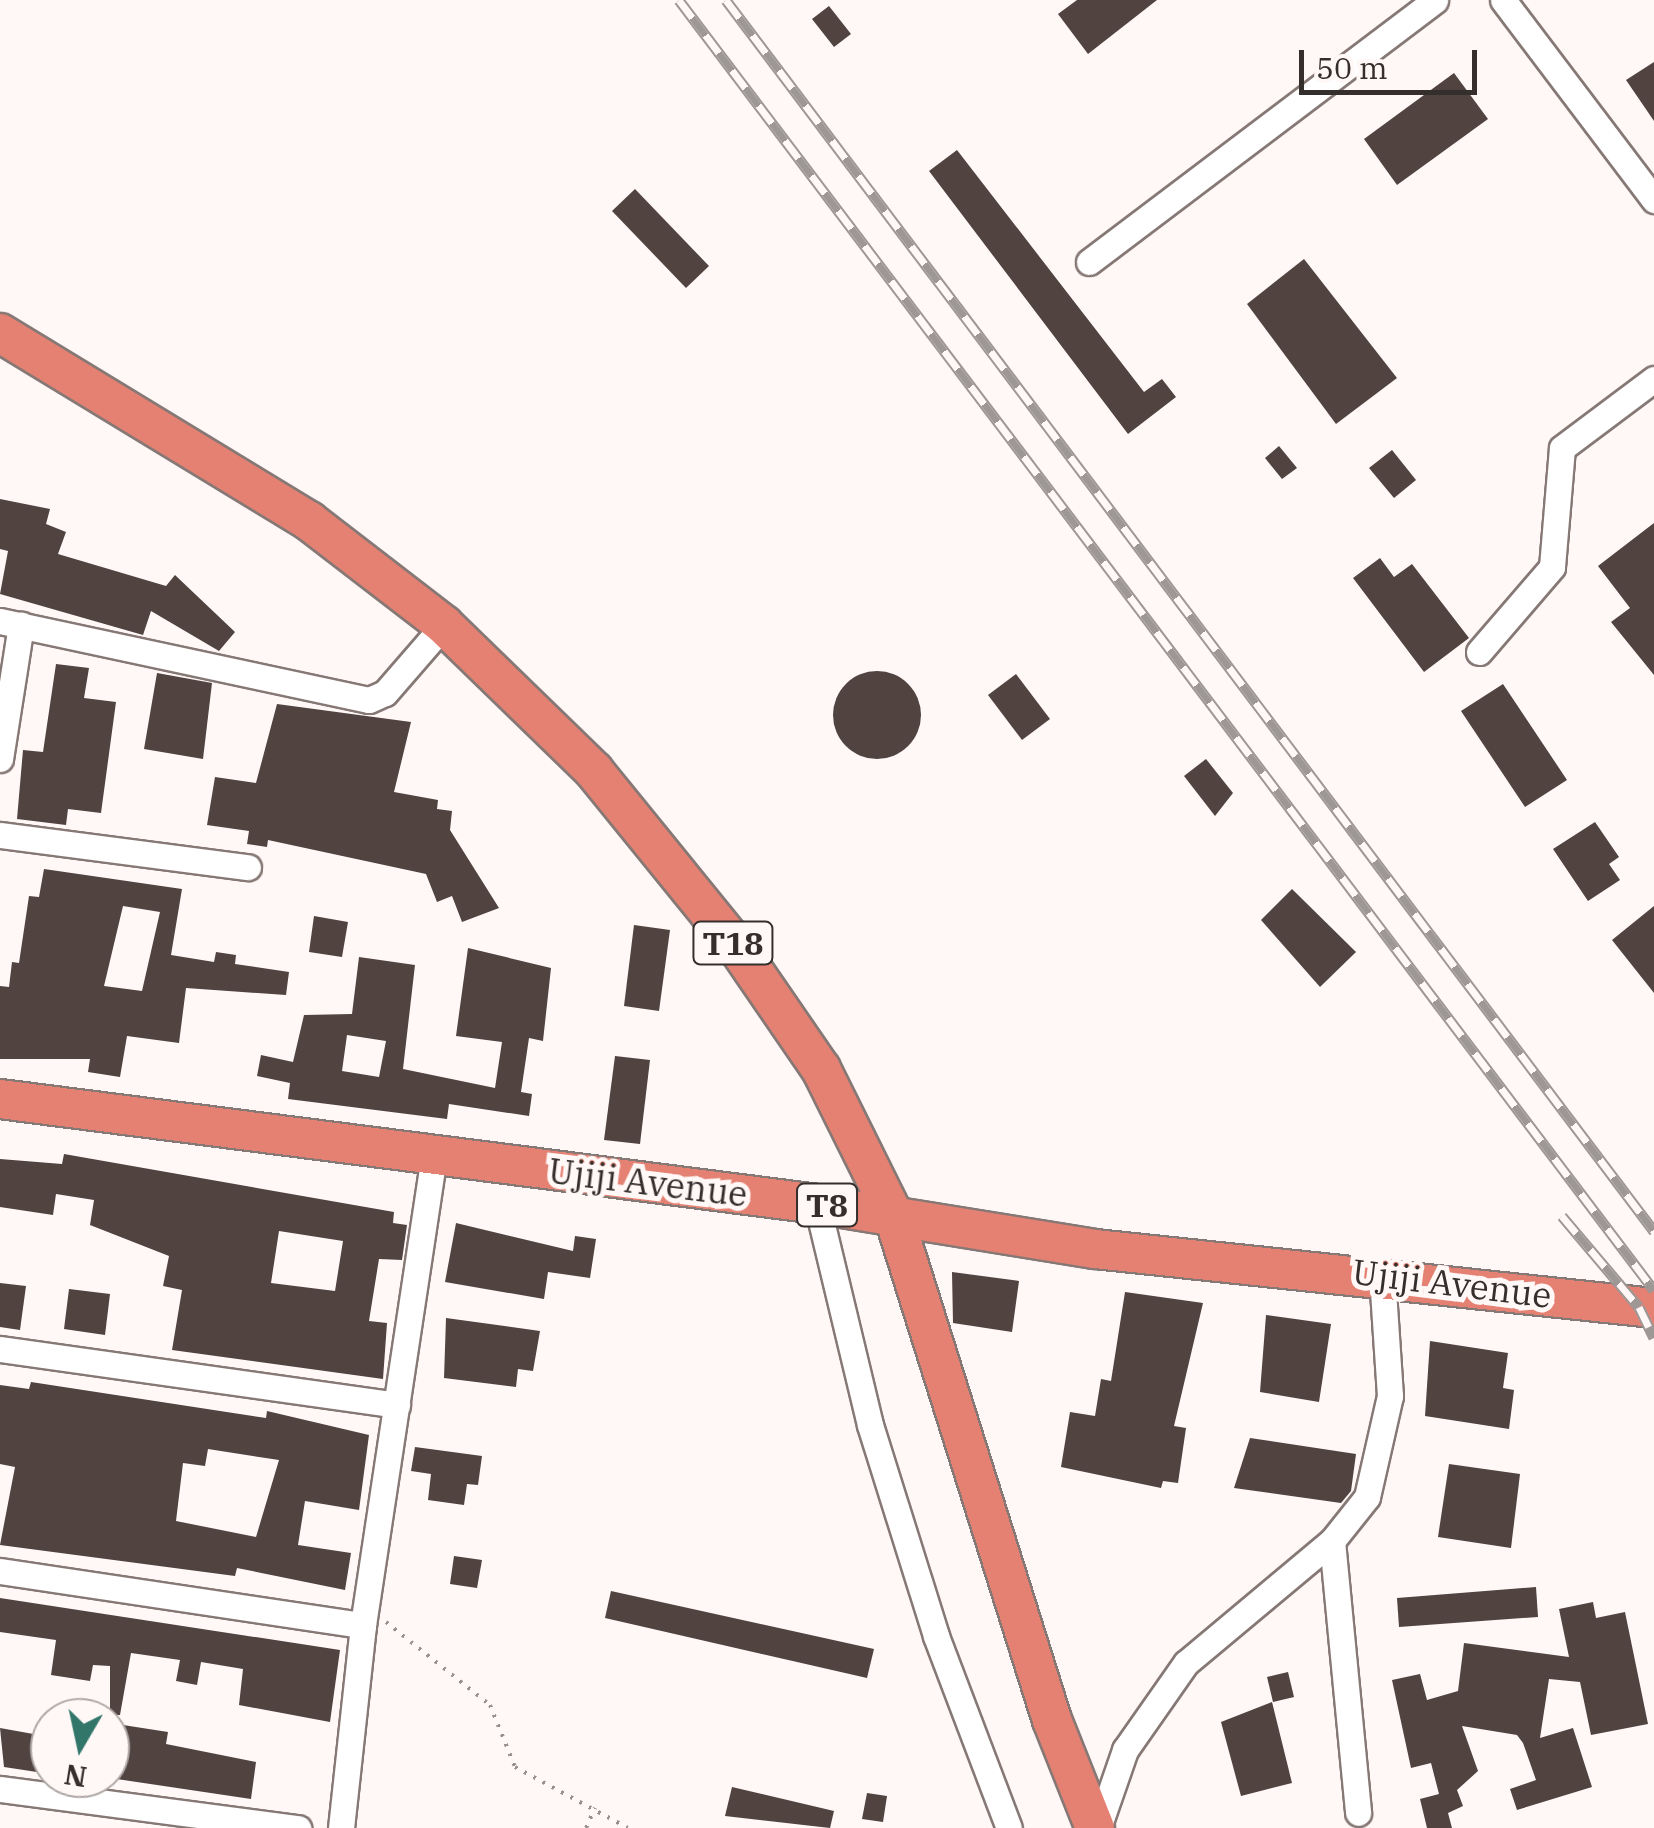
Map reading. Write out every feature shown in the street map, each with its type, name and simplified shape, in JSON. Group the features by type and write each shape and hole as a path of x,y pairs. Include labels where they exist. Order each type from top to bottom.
{"highway":[{"name":"T18","path":"0,332 310,522 444,625 594,771 737,948 820,1069 893,1214 1052,1720 1096,1828"},
{"name":"Ujiji Avenue","path":"0,1099 893,1214 1094,1249 1382,1274 1654,1308"}],"street":[{"path":"1089,262 1435,0"},
{"path":"1503,0 1654,200"},
{"path":"1479,652 1552,566 1562,448 1654,380"},
{"path":"0,758 10,623 369,700 385,692 444,625"},
{"path":"0,835 248,867"},
{"path":"341,1828 364,1615 434,1155"},
{"path":"817,1204 870,1425 936,1636 1009,1828"},
{"path":"1096,1828 1125,1750 1186,1663 1332,1541 1367,1496 1382,1451 1390,1396 1382,1274"},
{"path":"0,1349 397,1405"},
{"path":"1332,1541 1358,1813"},
{"path":"0,1571 364,1615"},
{"path":"0,1789 298,1828"}],"path":[{"path":"364,1615 490,1705 515,1767 628,1828"},
{"path":"586,1828 596,1808"}],"building":[{"path":"1077,0 1157,0 1088,54 1058,14"},
{"path":"829,6 851,34 834,47 812,19"},
{"path":"1654,62 1654,121 1626,80"},
{"path":"1454,73 1488,119 1397,185 1364,139"},
{"path":"957,150 1144,392 1162,379 1176,397 1128,434 929,171"},
{"path":"635,189 709,266 686,288 612,211"},
{"path":"1304,259 1397,378 1336,424 1247,304"},
{"path":"1279,446 1297,468 1282,479 1265,458"},
{"path":"1392,450 1416,480 1394,498 1369,468"},
{"path":"0,499 50,509 46,524 66,532 58,554 166,586 175,575 235,632 219,651 151,611 143,635 0,594 8,551 0,549"},
{"path":"1654,523 1654,675 1611,622 1630,608 1598,566"},
{"path":"1380,558 1394,577 1412,564 1469,638 1424,672 1353,578"},
{"path":"56,664 89,668 84,698 116,702 101,813 68,809 66,825 17,819 23,750 43,752"},
{"path":"877,671 908,684 921,715 908,746 877,759 846,746 833,715 846,684"},
{"path":"157,673 212,683 203,759 144,749"},
{"path":"1016,674 1050,719 1022,740 988,695"},
{"path":"1503,684 1567,780 1525,807 1461,711"},
{"path":"277,704 411,722 394,792 438,800 437,809 452,811 450,830 499,908 462,922 452,896 437,902 426,874 268,840 267,847 247,844 249,831 207,825 215,777 256,783"},
{"path":"1206,759 1233,793 1215,816 1184,776"},
{"path":"1595,822 1619,857 1609,864 1620,880 1588,901 1553,849"},
{"path":"44,869 182,889 171,955 214,962 216,952 236,955 235,964 289,972 286,995 186,988 179,1043 127,1036 120,1077 88,1072 90,1059 0,1059 0,986 9,987 12,962 19,963 29,896 39,897","holes":["123,906 160,912 142,991 104,986"]},
{"path":"1292,889 1356,952 1320,987 1261,920"},
{"path":"1654,906 1654,993 1612,940"},
{"path":"314,916 348,922 342,957 309,952"},
{"path":"634,925 670,930 659,1011 624,1006"},
{"path":"468,948 551,968 543,1041 529,1038 521,1092 532,1094 529,1116 449,1104 447,1119 288,1099 290,1083 257,1076 261,1055 293,1062 304,1015 352,1014 359,957 415,965 403,1069 495,1088 502,1042 456,1036","holes":["347,1035 386,1041 379,1077 342,1071"]},
{"path":"615,1056 650,1060 640,1144 604,1140"},
{"path":"64,1154 394,1212 393,1223 407,1225 402,1260 379,1259 369,1321 387,1323 383,1379 172,1350 182,1290 163,1286 169,1256 90,1225 94,1200 56,1194 53,1215 0,1207 0,1159 62,1164","holes":["279,1231 343,1241 335,1291 271,1283"]},
{"path":"456,1223 573,1251 575,1236 596,1239 590,1278 548,1272 544,1299 445,1282"},
{"path":"952,1272 1019,1281 1012,1332 953,1323"},
{"path":"0,1283 26,1286 20,1330 0,1327"},
{"path":"69,1289 110,1294 105,1335 64,1329"},
{"path":"1125,1292 1203,1303 1174,1426 1186,1428 1178,1483 1163,1481 1161,1488 1061,1467 1070,1412 1095,1416 1101,1379 1111,1381"},
{"path":"1266,1315 1331,1324 1319,1402 1260,1392"},
{"path":"446,1318 540,1331 533,1371 518,1369 516,1387 444,1378"},
{"path":"1430,1341 1508,1353 1503,1388 1514,1390 1509,1429 1425,1416"},
{"path":"31,1382 266,1418 267,1411 369,1435 359,1510 305,1501 298,1545 351,1553 345,1590 237,1568 235,1576 0,1545 15,1467 0,1464 0,1385 29,1389","holes":["208,1449 279,1460 256,1537 176,1521 183,1463 205,1466"]},
{"path":"1250,1438 1356,1454 1351,1491 1341,1503 1234,1488"},
{"path":"415,1447 482,1456 478,1485 467,1484 464,1505 428,1500 431,1474 411,1471"},
{"path":"1449,1464 1520,1474 1511,1548 1438,1537"},
{"path":"454,1556 482,1560 477,1588 450,1584"},
{"path":"1536,1587 1538,1617 1399,1627 1397,1598"},
{"path":"611,1591 874,1649 867,1678 605,1618"},
{"path":"0,1598 340,1650 330,1722 239,1705 243,1669 201,1662 197,1685 176,1681 180,1660 131,1653 123,1698 110,1698 110,1666 93,1665 90,1681 51,1675 56,1640 0,1632"},
{"path":"1593,1602 1596,1618 1625,1612 1648,1724 1591,1735 1580,1682 1549,1679 1540,1738 1573,1728 1592,1787 1517,1810 1510,1789 1536,1780 1523,1743 1517,1735 1462,1726 1478,1771 1457,1790 1463,1806 1448,1813 1452,1828 1427,1828 1420,1799 1439,1794 1431,1763 1411,1768 1392,1680 1420,1674 1427,1700 1458,1691 1464,1643 1569,1657 1559,1609"},
{"path":"1288,1672 1294,1697 1273,1702 1267,1677"},
{"path":"1272,1702 1292,1783 1241,1796 1221,1722"},
{"path":"130,1726 168,1732 166,1744 256,1762 251,1799 130,1781"},
{"path":"0,1728 30,1733 30,1771 4,1767"},
{"path":"732,1787 834,1811 830,1828 725,1816"},
{"path":"867,1793 887,1796 883,1822 862,1819"}],"railway":[{"path":"679,0 1654,1290"},
{"path":"726,0 1654,1231"},
{"path":"1562,1216 1639,1307 1654,1338"}]}
